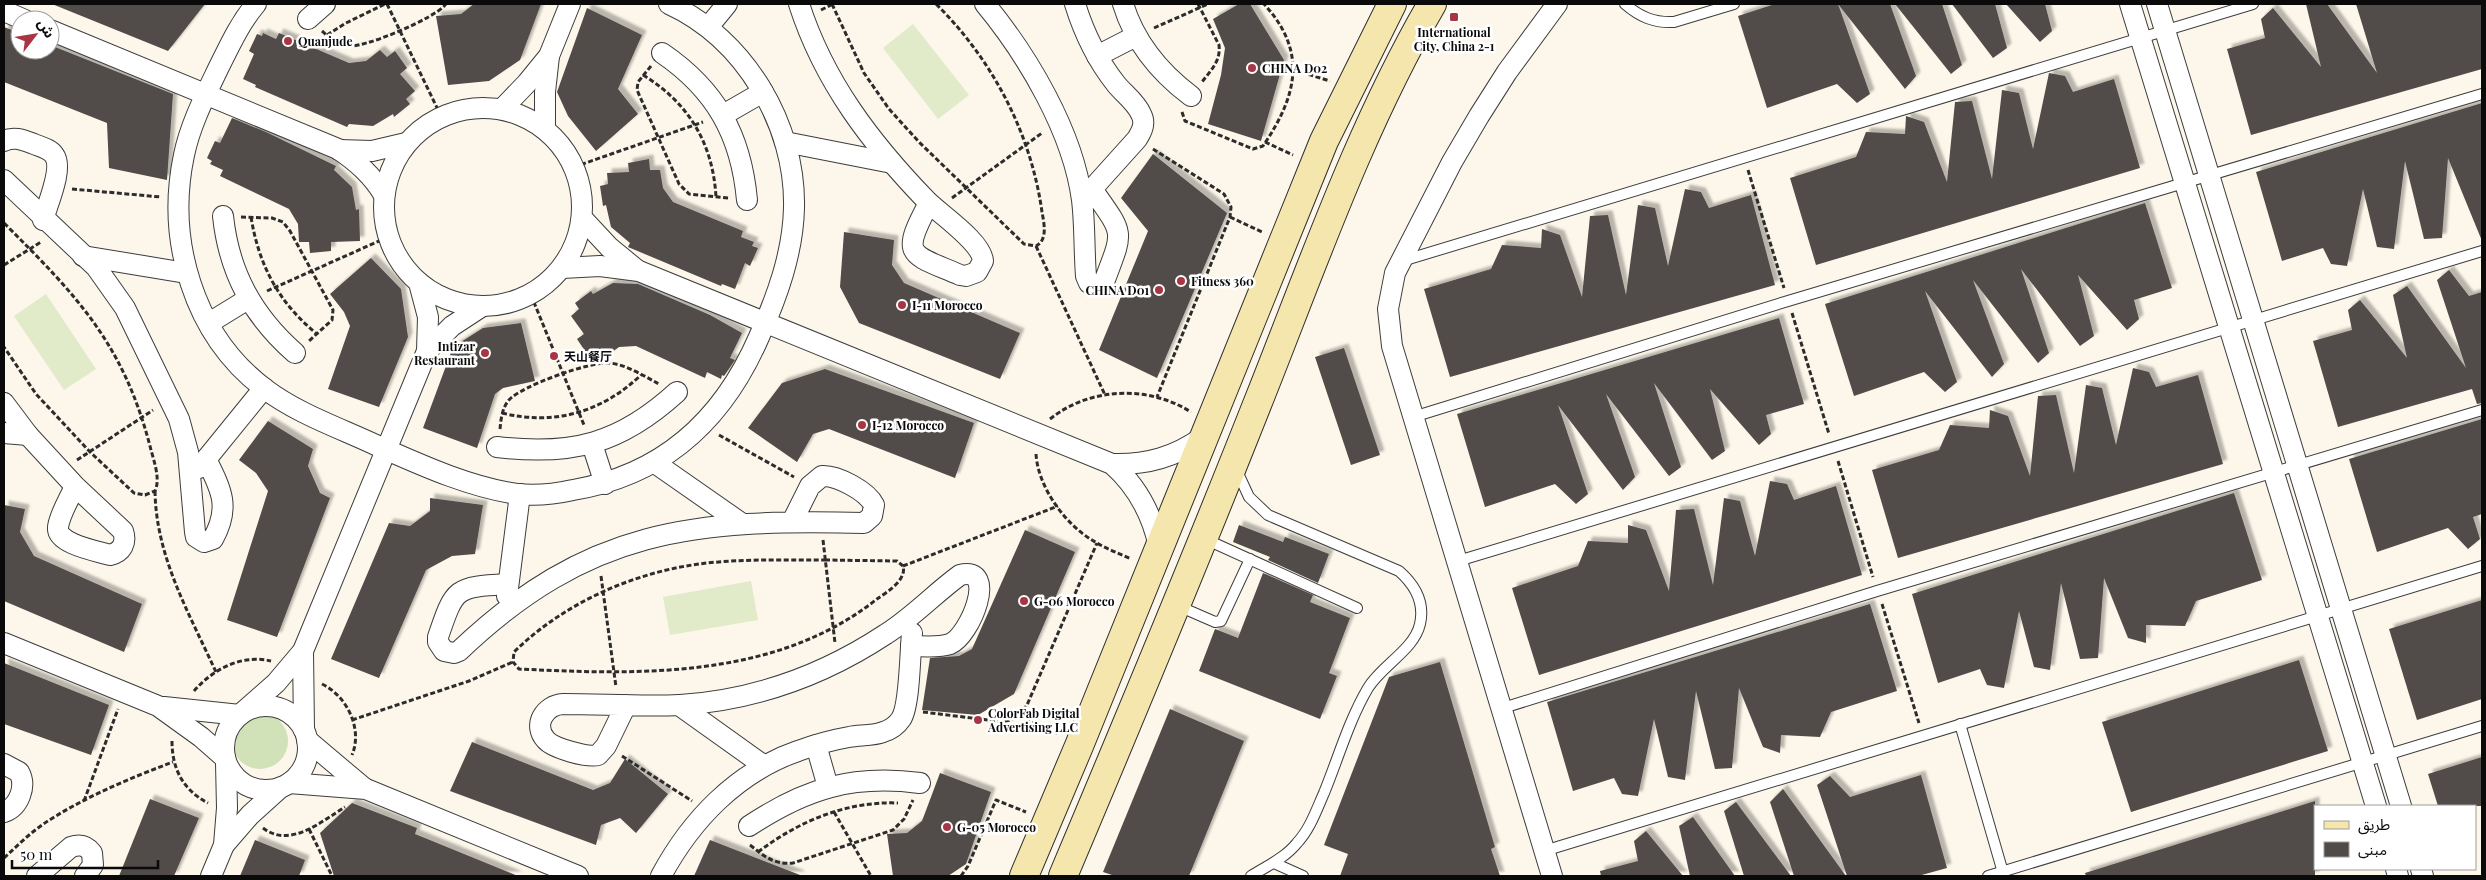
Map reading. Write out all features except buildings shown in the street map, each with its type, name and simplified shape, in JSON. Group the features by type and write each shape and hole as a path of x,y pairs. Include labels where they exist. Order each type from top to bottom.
{"street":[{"path":"256,4 237,29 193,123 184,152 179,198 180,244 192,291 209,324 231,355 264,388 299,410 386,449 464,480 520,494 563,492 605,484 655,463 702,425 729,394 743,371 765,322 788,255 793,228 793,181 785,142 763,92 738,57 709,26 669,4"},
{"path":"308,19 325,4"},
{"path":"546,129 545,92 549,56 570,4"},
{"path":"709,26 727,4"},
{"path":"799,4 817,51 832,81 870,138 892,164 933,206"},
{"path":"985,4 1011,37 1028,65 1057,122 1087,195 1138,139 1143,129 1142,114 1116,84 1097,56 1075,4"},
{"path":"1123,4 1136,36 1165,75 1191,96"},
{"path":"1063,876 1235,460 1358,150 1432,4"},
{"path":"1552,876 1500,709 1388,328 1390,290 1401,261 1479,116 1507,72 1557,4"},
{"path":"2130,4 2376,805"},
{"path":"2157,4 2401,805"},
{"path":"1024,876 1079,746 1314,165 1386,9"},
{"path":"60,34 338,150 364,169 384,195"},
{"path":"1097,56 1136,36"},
{"path":"662,53 690,74 702,86 723,115 740,156 747,200"},
{"path":"502,109 527,84 549,56"},
{"path":"723,115 763,92"},
{"path":"482,107 502,109 532,120 546,129 562,146 574,167 582,192 582,218 571,253 562,268 548,283 531,294 498,306 459,303 445,298 419,283 400,263 388,237 384,217 384,195 391,167 406,143 422,127 441,116 461,109 482,107"},
{"path":"4,141 14,138 21,139 53,154 58,166 53,188 50,226"},
{"path":"785,142 892,164"},
{"path":"338,150 372,151 406,143"},
{"path":"4,180 83,256 106,280 121,301 171,398 184,435 191,478 196,537 204,542 209,542 215,535 224,509 224,499 206,459"},
{"path":"223,216 230,259 248,299 269,328 295,353"},
{"path":"582,218 609,247 639,271"},
{"path":"83,256 186,273"},
{"path":"562,268 600,266 639,271 1112,464 1124,475 1143,502 1150,516 1159,547"},
{"path":"224,845 250,815 285,785 304,765 305,735 296,671 302,651 427,351 428,316 419,283"},
{"path":"209,324 248,299"},
{"path":"427,351 452,326 481,306"},
{"path":"191,478 264,388"},
{"path":"497,447 544,450 592,444 628,428 662,405 677,392"},
{"path":"4,403 28,435 75,486"},
{"path":"4,433 28,435"},
{"path":"1112,464 1144,463 1160,459 1190,446 1203,437"},
{"path":"592,444 605,484"},
{"path":"655,463 741,523"},
{"path":"508,584 472,586 459,592 450,603 438,637 440,647 449,653 459,650 505,610 562,571 629,543 674,532 741,523 864,523 872,516 874,505 867,496 833,477 818,478 810,486 792,522"},
{"path":"505,610 520,494"},
{"path":"622,705 603,752 592,756 550,743 542,734 540,721 546,710 557,704 679,705 710,702 771,689 837,664 913,616 960,575 971,575 980,583 979,594 967,627 958,640 943,645 911,646"},
{"path":"661,876 686,836 708,811 742,780 763,765 816,745 849,737 882,733 897,724 906,709 913,616"},
{"path":"4,643 179,714 242,714 260,706 277,708 293,716 305,735 341,771 368,790 578,876"},
{"path":"211,876 224,845 227,808 225,738 228,729 242,714 296,671"},
{"path":"679,705 763,765"},
{"path":"179,714 226,760 234,776 246,785 260,790 285,785 368,790"},
{"path":"816,745 824,788"},
{"path":"1076,844 1065,848 1057,841 1056,835 1073,788 1079,746"},
{"path":"4,764 19,772 23,783 17,802 10,810 4,812"},
{"path":"748,826 791,800 824,788 883,779 920,783"},
{"path":"37,876 71,847 83,845 92,853 93,865 85,876"}],"lane":[{"path":"1625,4 1645,18 1674,22 1734,4"},
{"path":"1401,261 2253,4"},
{"path":"1413,417 1788,301 2210,177 2482,94"},
{"path":"1458,561 2482,251"},
{"path":"1500,709 1878,590 2482,410"},
{"path":"1235,460 1242,486 1254,502 1268,515 1399,570 1410,581 1418,594 1421,610 1420,625 1414,639 1379,674 1360,702 1307,831 1287,854 1251,876"},
{"path":"1203,538 1356,608"},
{"path":"1175,605 1215,622 1221,621 1250,560"},
{"path":"1544,851 2482,566"},
{"path":"1960,724 2003,874"},
{"path":"1988,876 2003,874 2482,726"},
{"path":"1274,863 1303,876"}],"path":[{"path":"327,35 346,23 386,4 441,116"},
{"path":"308,19 338,44 352,47 400,31 439,12 446,4"},
{"path":"832,4 852,51 876,92 904,127 1024,244 1036,246 1042,241 1044,236 1043,217 1037,181 1026,145 1004,96 980,55 966,36 936,4"},
{"path":"1136,36 1199,6 1208,4"},
{"path":"1199,6 1219,45 1220,51 1216,62 1191,96 1182,112 1185,121 1253,149 1263,146 1289,97 1294,70 1287,36 1275,16 1264,4"},
{"path":"662,53 638,82 637,90 681,188 694,195 747,200"},
{"path":"1294,70 1349,87"},
{"path":"643,75 668,91 696,124 709,152 716,197"},
{"path":"574,167 723,115"},
{"path":"933,206 966,188 1057,122"},
{"path":"1138,139 1224,194 1231,207 1230,217 1157,396"},
{"path":"1265,142 1314,165"},
{"path":"53,188 179,198"},
{"path":"223,216 272,218 283,222 290,231 334,315 332,320 295,353"},
{"path":"251,217 259,254 274,288 293,313 317,334"},
{"path":"1230,217 1284,241"},
{"path":"4,223 66,286 98,327 123,370 141,418 157,481 155,491 157,528 162,548 181,599 216,672"},
{"path":"4,265 29,249 50,226"},
{"path":"248,299 388,237"},
{"path":"1036,246 1104,394"},
{"path":"531,294 592,444"},
{"path":"4,347 36,394 90,452 134,493 145,496 155,491"},
{"path":"497,447 502,413 509,400 515,395 562,374 591,365 607,362 677,392"},
{"path":"502,413 540,419 579,413 612,398 641,375"},
{"path":"61,471 171,398"},
{"path":"702,425 810,486"},
{"path":"903,566 1058,506"},
{"path":"820,522 837,664"},
{"path":"906,709 1004,722 1018,717 1027,705 1097,543"},
{"path":"598,555 614,671 622,705"},
{"path":"825,560 897,561 903,566 904,572 902,578 869,606 833,627 790,647 744,661 703,667 614,671 519,669 513,662 514,652 554,619 603,592 656,573 732,561 825,560"},
{"path":"227,808 213,805 188,788 179,776 173,762 172,737 179,714 196,689 216,672 239,661 265,660 296,671 335,693 348,710 355,731 353,753 341,771"},
{"path":"352,720 469,681 513,662"},
{"path":"83,802 124,692"},
{"path":"1018,717 1047,728 1079,746"},
{"path":"606,746 708,811"},
{"path":"4,858 42,825 127,780 173,762"},
{"path":"748,826 737,834 758,852 777,863 793,863 893,830 904,820 920,783"},
{"path":"824,788 834,812 871,876"},
{"path":"250,815 266,831 277,835 299,834 368,790"},
{"path":"963,876 996,800 1048,821"},
{"path":"758,852 794,828 834,812 872,804 912,803"},
{"path":"309,829 332,876"}],"green space":[{"path":"913,24 969,95 938,119 883,48"},
{"path":"46,294 96,369 64,390 14,316"},
{"path":"751,581 758,620 670,635 663,597"},
{"path":"260,713 271,715 280,721 286,730 288,741 286,752 280,761 271,767 260,769 249,767 240,761 234,752 232,741 234,730 240,721 249,715"}],"place":[{"name":"International City, China 2-1","path":"1454,17"},
{"name":"Quanjude","path":"288,41"},
{"name":"CHINA D02","path":"1252,68"},
{"name":"Fitness 360","path":"1181,281"},
{"name":"CHINA D01","path":"1159,290"},
{"name":"I-11 Morocco","path":"902,305"},
{"name":"Intizar Restaurant","path":"485,353"},
{"name":"天山餐厅","path":"554,356"},
{"name":"I-12 Morocco","path":"862,425"},
{"name":"G-06 Morocco","path":"1024,601"},
{"name":"ColorFab Digital Advertising LLC","path":"978,720"},
{"name":"G-05 Morocco","path":"947,827"}]}
